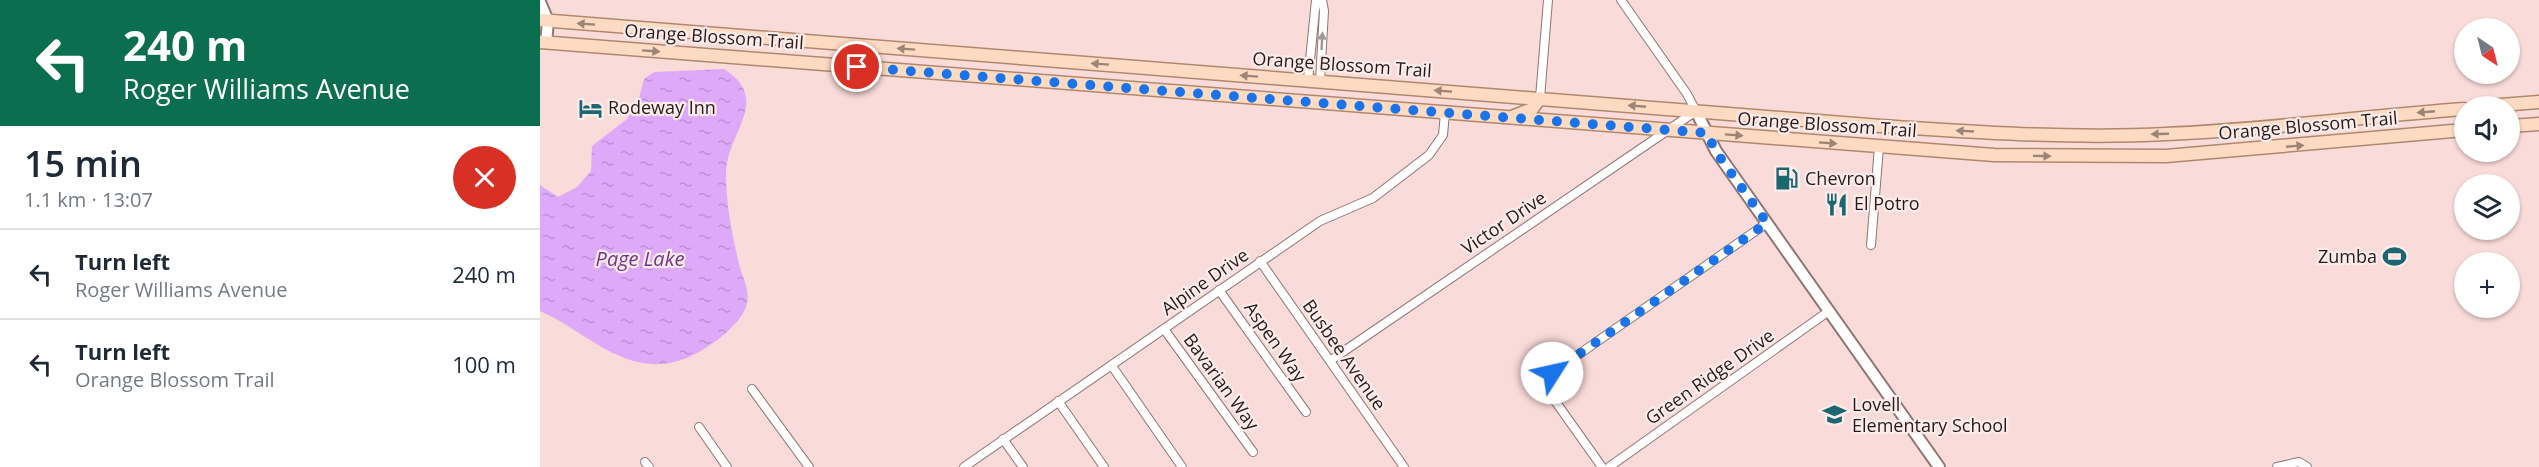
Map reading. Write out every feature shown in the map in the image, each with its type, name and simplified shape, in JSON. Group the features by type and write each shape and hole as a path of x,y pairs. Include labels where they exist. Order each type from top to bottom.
{"main road":[{"name":"Orange Blossom Trail","path":"544,21 1881,126 2070,136 2164,134 2262,128 2454,110"},
{"name":"Orange Blossom Trail","path":"543,42 1994,155 2166,156 2454,131"},
{"path":"1124,87 1126,66"},
{"path":"1507,118 1532,109 1540,98"},
{"path":"2520,103 2539,102"},
{"path":"2388,116 2392,137"},
{"path":"2520,125 2539,124"},
{"path":"1879,147 1881,126"},
{"path":"2262,128 2264,149"},
{"path":"2070,136 2070,157"}],"street":[{"path":"1314,81 1316,0"},
{"path":"1314,81 1324,11 1322,0"},
{"path":"1540,98 1548,0"},
{"path":"1621,0 1687,94 1716,152 1939,467"},
{"path":"540,2 544,21 543,42"},
{"name":"Victor Drive","path":"1330,360 1696,111"},
{"name":"Alpine Drive","path":"964,467 1320,221 1373,198 1429,155 1443,135 1445,113"},
{"path":"1871,245 1879,147"},
{"path":"1602,467 1548,391 1552,373 1767,223"},
{"name":"Busbee Avenue","path":"1260,261 1404,467"},
{"name":"Aspen Way","path":"1219,290 1306,412"},
{"name":"Green Ridge Drive","path":"1609,467 1829,311"},
{"name":"Bavarian Way","path":"1164,329 1253,452"},
{"path":"1112,366 1182,467"},
{"path":"752,389 809,467"},
{"path":"1058,401 1104,467"},
{"path":"699,427 727,467"},
{"path":"1003,439 1023,467"},
{"path":"2277,467 2303,464"}],"water":[{"name":"Page Lake","path":"724,69 738,81 745,93 746,105 743,118 728,159 726,174 730,219 739,264 747,288 747,303 738,320 722,337 684,359 663,364 626,359 540,311 540,185 558,197 577,187 591,171 592,146 627,119 639,98 644,79 654,72"}],"place":[{"name":"Rodeway Inn","path":"590,108"},
{"name":"Chevron","path":"1787,179"},
{"name":"El Potro","path":"1836,204"},
{"name":"Zumba","path":"2395,257"},
{"name":"Lovell Elementary School","path":"1834,415"}],"route":[{"path":"857,67 1707,133 1716,152 1767,223 1552,373"}]}
